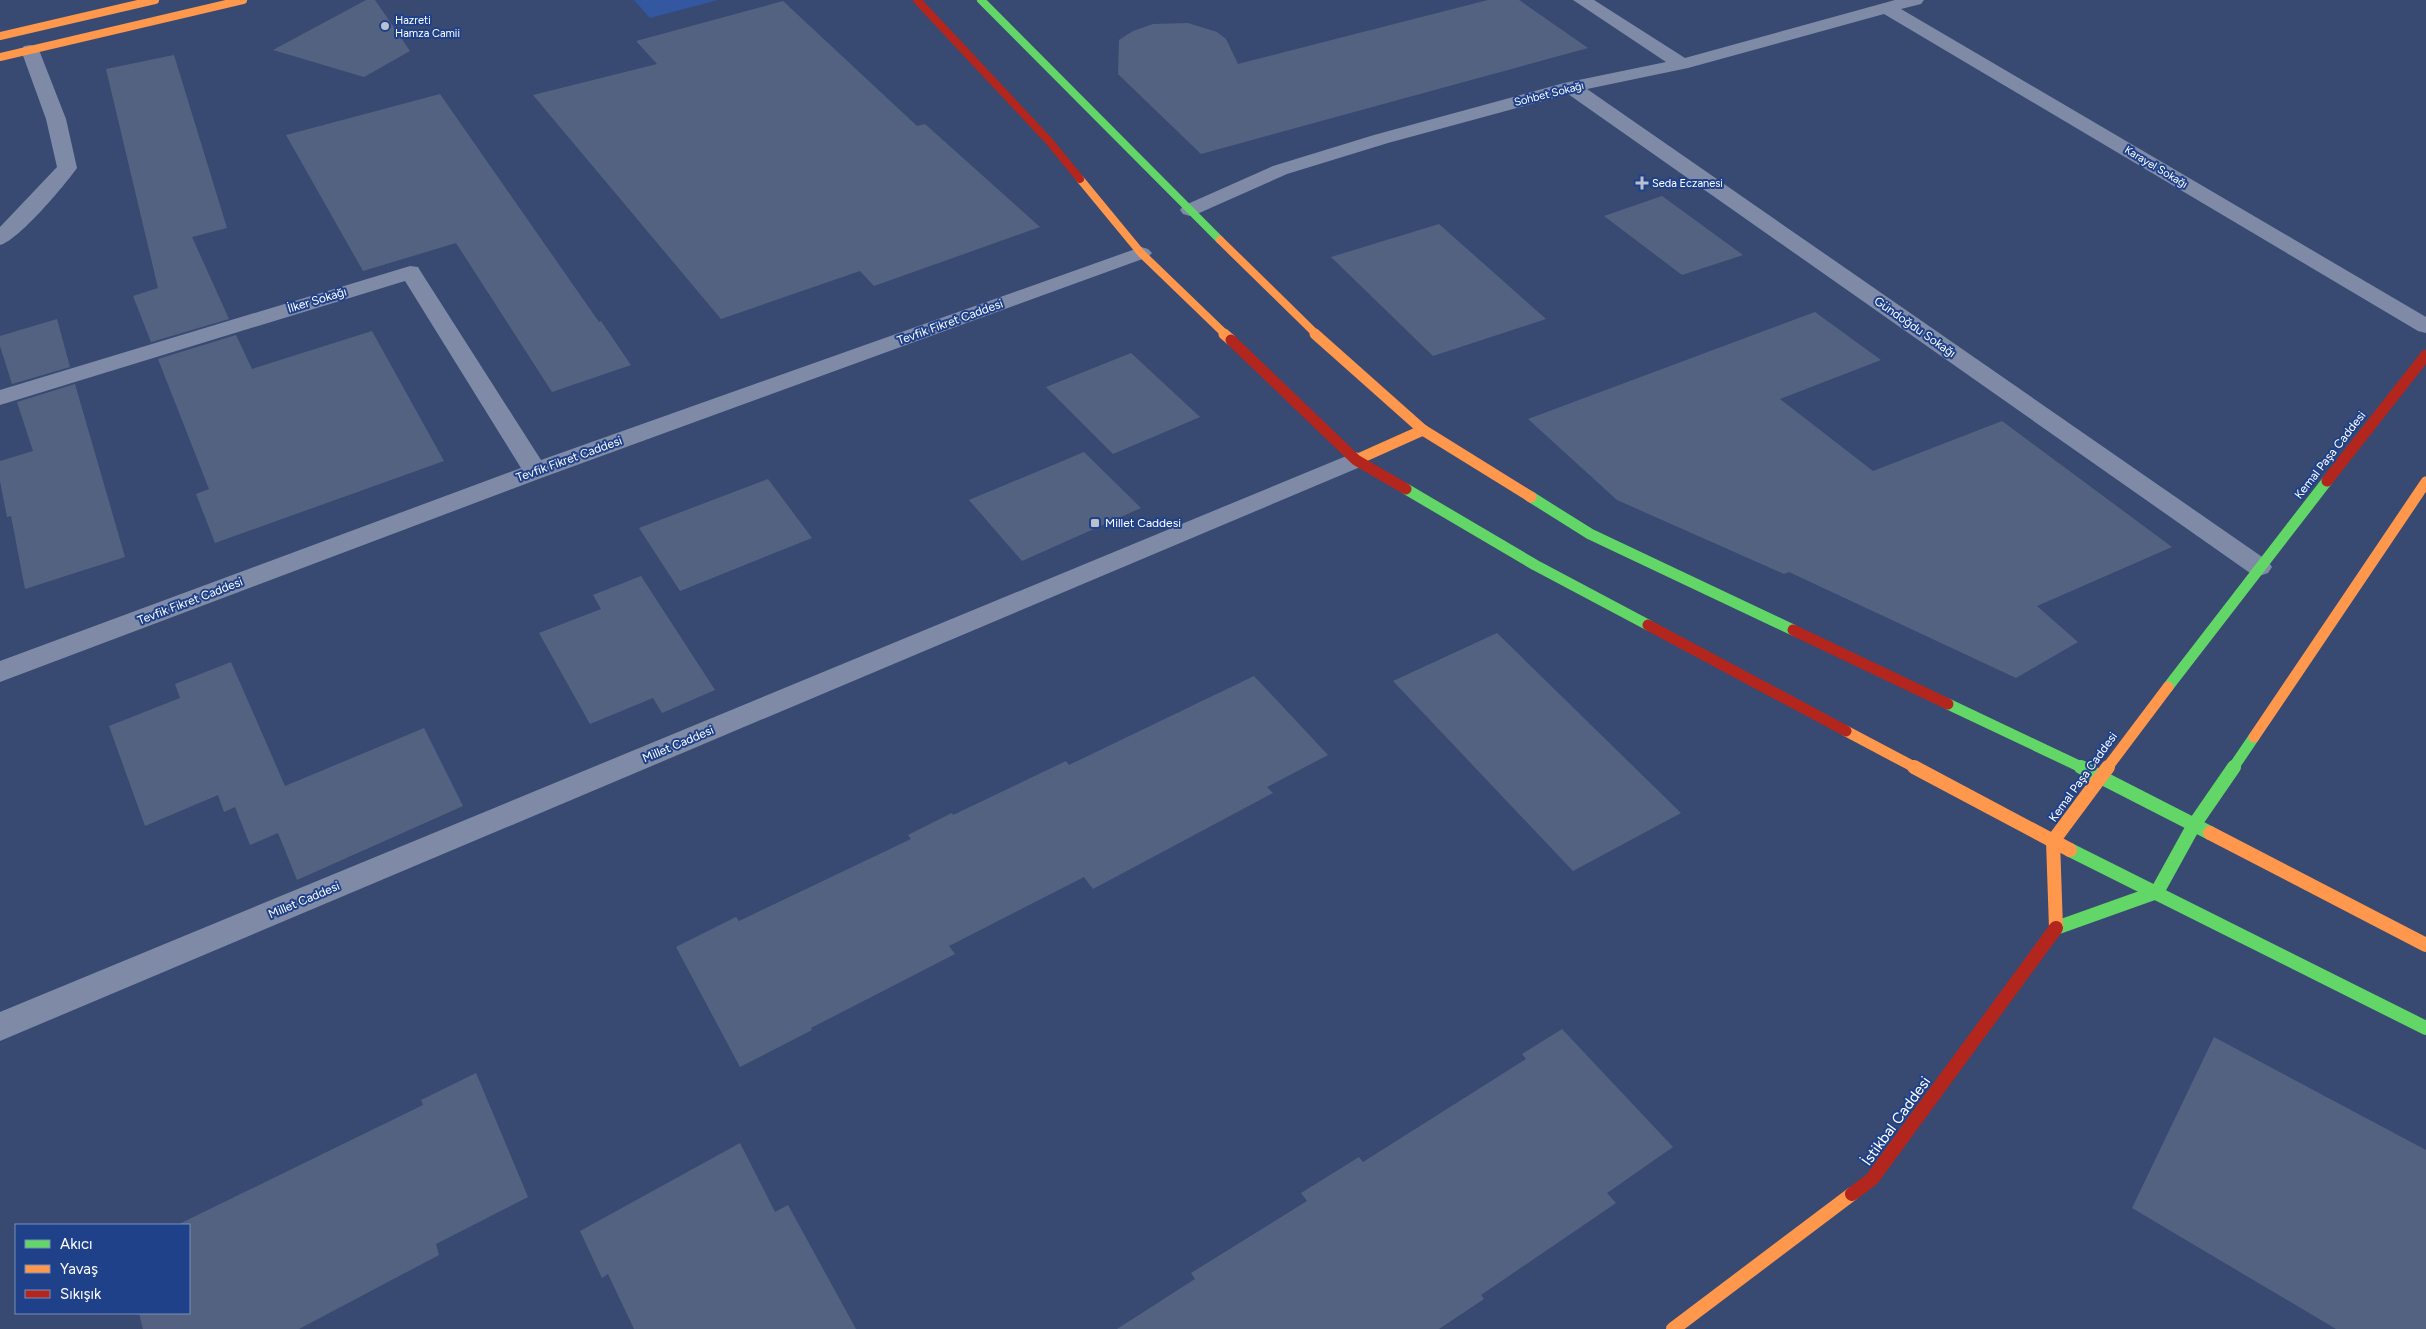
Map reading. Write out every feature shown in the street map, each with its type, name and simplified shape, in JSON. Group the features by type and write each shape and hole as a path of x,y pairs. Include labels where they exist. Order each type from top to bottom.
{"street":[{"path":"0,36 155,0"},
{"path":"0,57 243,0"},
{"path":"917,0 1049,140 1141,253 1356,460 1535,565 2054,841 2426,1028"},
{"path":"981,0 1290,312 1424,430 1590,534 2100,776 2426,945"},
{"path":"1582,0 1682,64"},
{"name":"Sohbet Sokağı","path":"1190,210 1280,170 1381,139 1571,87 1682,64 1915,0"},
{"name":"Karayel Sokağı","path":"1886,8 2426,326"},
{"path":"0,239 32,208 68,168 56,119 30,50"},
{"name":"Gündoğdu Sokağı","path":"1571,87 2259,567"},
{"name":"Tevfik Fikret Caddesi","path":"0,672 535,471 1141,253"},
{"name":"İlker Sokağı","path":"0,398 410,272 535,471"},
{"name":"Kemal Paşa Caddesi","path":"2056,928 2054,841 2100,776 2259,567 2426,355"},
{"path":"1356,460 1424,430"},
{"name":"Millet Caddesi","path":"0,1028 1356,460"},
{"path":"2056,928 2156,892 2194,825 2426,482"},
{"name":"İstikbal Caddesi","path":"1673,1329 1872,1179 2056,928"}],"shaded area":[{"path":"634,0 718,0 650,18"}],"building":[{"name":"Hazreti Hamza Camii","path":"366,0 375,0 410,51 364,77 273,50"},
{"path":"1488,0 1519,0 1588,48 1201,154 1118,74 1119,40 1133,31 1153,24 1188,23 1217,32 1226,39 1238,64"},
{"path":"783,1 917,126 925,124 1040,227 874,286 860,271 721,319 533,95 657,64 636,41"},
{"path":"174,55 227,228 192,237 229,319 151,342 133,296 158,288 106,69"},
{"path":"440,94 631,365 552,392 456,243 363,271 286,135"},
{"path":"1662,196 1743,255 1682,275 1604,216"},
{"path":"1439,224 1546,319 1433,356 1331,257"},
{"path":"1815,312 1881,360 1780,399 1873,471 2002,421 2172,547 2037,606 2078,642 2016,678 1789,572 1784,574 1617,500 1528,419"},
{"path":"57,319 70,367 12,384 0,346 0,336"},
{"path":"372,331 444,461 215,543 196,494 209,489 158,359 236,335 252,369"},
{"path":"1131,353 1200,417 1113,454 1046,387"},
{"path":"75,384 125,557 25,589 11,516 7,517 0,481 0,461 33,451 17,402"},
{"path":"1084,452 1141,508 1022,561 969,500"},
{"path":"768,479 812,538 680,591 639,528"},
{"path":"641,576 715,690 662,713 653,698 590,724 539,633 601,609 593,595"},
{"path":"1497,633 1681,813 1573,871 1393,681"},
{"path":"231,662 285,786 424,728 463,806 297,880 278,833 250,845 235,807 224,812 218,795 145,826 109,726 180,698 175,684"},
{"path":"1254,676 1328,755 1267,787 1273,793 1093,889 1084,877 949,946 955,954 740,1067 676,947 736,917 739,921 911,839 908,835 952,813 953,815 1066,761 1069,765"},
{"path":"1562,1029 1673,1147 1607,1193 1616,1203 1481,1295 1484,1299 1439,1329 1117,1329 1195,1279 1191,1273 1307,1201 1301,1193 1359,1157 1363,1162 1526,1059 1522,1054"},
{"path":"2214,1037 2426,1150 2426,1329 2336,1329 2132,1208"},
{"path":"476,1073 528,1197 436,1244 439,1255 299,1329 143,1329 139,1314 190,1314 190,1224 179,1224 423,1105 421,1100"},
{"path":"740,1143 775,1212 788,1205 856,1329 634,1329 608,1274 602,1278 580,1231"}],"traffic: fast":[{"path":"981,0 1220,240"},
{"path":"2168,687 2327,481"},
{"path":"1406,489 1535,565 1648,625"},
{"path":"1531,497 1590,534 1793,630"},
{"path":"1948,704 2100,776 2210,833"},
{"path":"2056,928 2157,892 2194,825 2254,737"},
{"path":"2070,850 2426,1028"}],"traffic: slow":[{"path":"0,36 155,0"},
{"path":"0,57 243,0"},
{"path":"1080,179 1141,253 1231,340"},
{"path":"1220,240 1291,312 1423,430 1531,497"},
{"path":"1356,460 1423,430"},
{"path":"2254,737 2426,482"},
{"path":"2056,928 2053,841 2168,687"},
{"path":"1846,731 2070,850"},
{"path":"2210,833 2426,945"},
{"path":"1673,1329 1852,1194"}],"traffic: jam":[{"path":"917,0 1049,141 1080,179"},
{"path":"1231,340 1356,460 1406,489"},
{"path":"2327,481 2426,355"},
{"path":"1648,625 1846,731"},
{"path":"1793,630 1948,704"},
{"path":"1852,1194 1872,1179 2056,928"}],"place":[{"name":"Hazreti Hamza Camii","path":"385,26"},
{"name":"Seda Eczanesi","path":"1642,183"},
{"name":"Millet Caddesi","path":"1095,523"}]}
